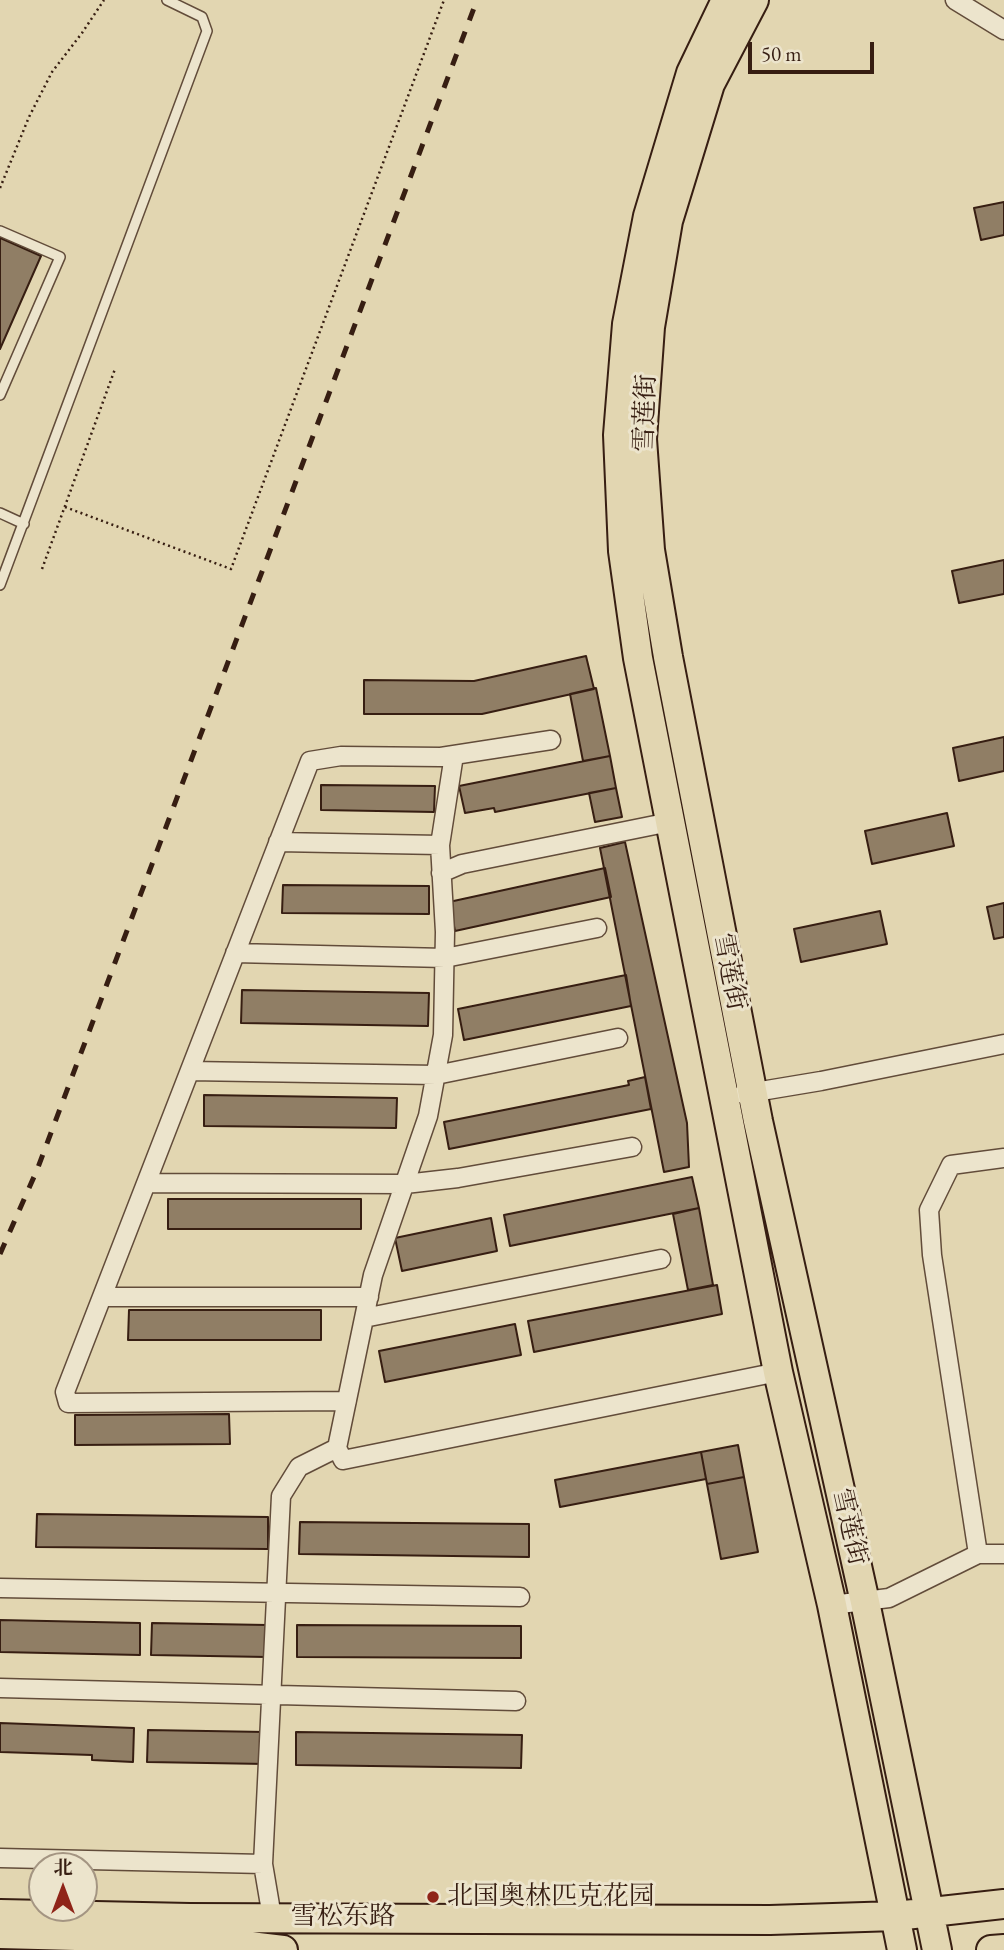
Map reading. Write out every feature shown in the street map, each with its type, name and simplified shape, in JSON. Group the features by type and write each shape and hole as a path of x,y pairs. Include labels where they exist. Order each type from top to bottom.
{"main road":[{"name":"雪莲街","path":"726,0 691,73 648,216 627,324 618,435 623,551 638,658 778,1372 832,1605 902,1950"},
{"name":"雪莲街","path":"754,0 710,84 668,221 650,327 642,439 650,550 668,657 753,1092 865,1602 937,1950"},
{"path":"0,1896 28,1897"},
{"path":"98,1899 227,1904 248,1907 272,1917"},
{"name":"雪松东路","path":"0,1914 190,1918 770,1920 896,1916 1004,1904"},
{"name":"雪松东路","path":"0,1934 190,1939 272,1950"},
{"path":"991,1950 1004,1949"}],"street":[{"path":"955,0 1004,30"},
{"path":"347,1401 68,1403 65,1392 310,761 341,756 441,757 551,740"},
{"path":"454,755 440,845 445,958 443,1035 428,1116 373,1275 337,1448 343,1460 778,1372"},
{"path":"441,873 462,864 670,822"},
{"path":"278,842 440,845"},
{"path":"235,953 445,958 597,928"},
{"path":"190,1071 436,1075 618,1038"},
{"path":"724,1096 821,1081 1004,1044"},
{"path":"148,1183 405,1184 458,1178 632,1147"},
{"path":"978,1554 932,1255 929,1210 951,1165 1004,1158"},
{"path":"365,1318 661,1259"},
{"path":"104,1297 369,1297"},
{"path":"272,1917 263,1864 281,1496 299,1468 337,1448"},
{"path":"832,1605 889,1598 978,1554 1004,1553"},
{"path":"0,1588 520,1597"},
{"path":"0,1688 516,1700"},
{"path":"0,1857 263,1864"}],"lane":[{"path":"0,585 207,31 202,17 167,0"},
{"path":"0,231 60,257 0,395"},
{"path":"0,513 24,524"}],"path":[{"path":"0,188 29,117 52,72 104,0"},
{"path":"65,507 231,569 444,0"},
{"path":"42,569 115,369"}],"building":[{"path":"1004,202 1004,235 981,240 974,208"},
{"path":"0,238 41,256 0,349"},
{"path":"1004,560 1004,594 959,603 952,571"},
{"path":"586,656 594,689 482,714 364,714 364,680 474,681"},
{"path":"596,688 610,756 583,761 570,694"},
{"path":"1004,737 1004,771 959,781 953,748"},
{"path":"610,756 616,788 495,812 494,808 465,813 459,786"},
{"path":"321,785 435,786 434,812 321,810"},
{"path":"616,788 622,817 595,822 589,793"},
{"path":"947,813 954,846 872,864 865,831"},
{"path":"625,842 687,1123 689,1167 664,1172 600,848"},
{"path":"605,868 611,897 455,931 449,902"},
{"path":"283,885 429,886 429,914 282,913"},
{"path":"1004,903 1004,937 994,939 987,907"},
{"path":"880,911 887,944 801,962 794,929"},
{"path":"626,975 631,1006 464,1040 458,1009"},
{"path":"242,990 429,993 428,1026 241,1023"},
{"path":"645,1077 651,1109 449,1149 444,1122 629,1085 628,1081"},
{"path":"204,1095 397,1098 396,1128 204,1126"},
{"path":"692,1177 699,1208 510,1246 504,1215"},
{"path":"168,1199 361,1199 361,1229 168,1229"},
{"path":"699,1208 713,1285 688,1290 673,1214"},
{"path":"491,1218 497,1251 402,1271 395,1238"},
{"path":"717,1285 722,1314 534,1352 528,1321"},
{"path":"129,1310 321,1310 321,1340 128,1340"},
{"path":"515,1324 521,1355 385,1382 379,1351"},
{"path":"229,1414 230,1444 75,1445 75,1415"},
{"path":"738,1445 744,1477 707,1484 701,1452"},
{"path":"701,1452 706,1479 560,1507 555,1480"},
{"path":"744,1477 758,1552 721,1559 707,1484"},
{"path":"37,1514 268,1517 268,1549 36,1547"},
{"path":"300,1522 529,1524 529,1557 299,1554"},
{"path":"0,1620 140,1623 140,1655 0,1652"},
{"path":"152,1623 267,1625 267,1657 151,1655"},
{"path":"297,1625 521,1626 521,1658 297,1657"},
{"path":"0,1723 134,1728 133,1762 92,1760 92,1755 0,1752"},
{"path":"148,1730 266,1732 266,1764 147,1762"},
{"path":"296,1732 522,1735 521,1768 296,1765"}],"railway":[{"path":"0,1254 37,1170 477,0"}],"place":[{"name":"北国奥林匹克花园","path":"433,1897"}]}
